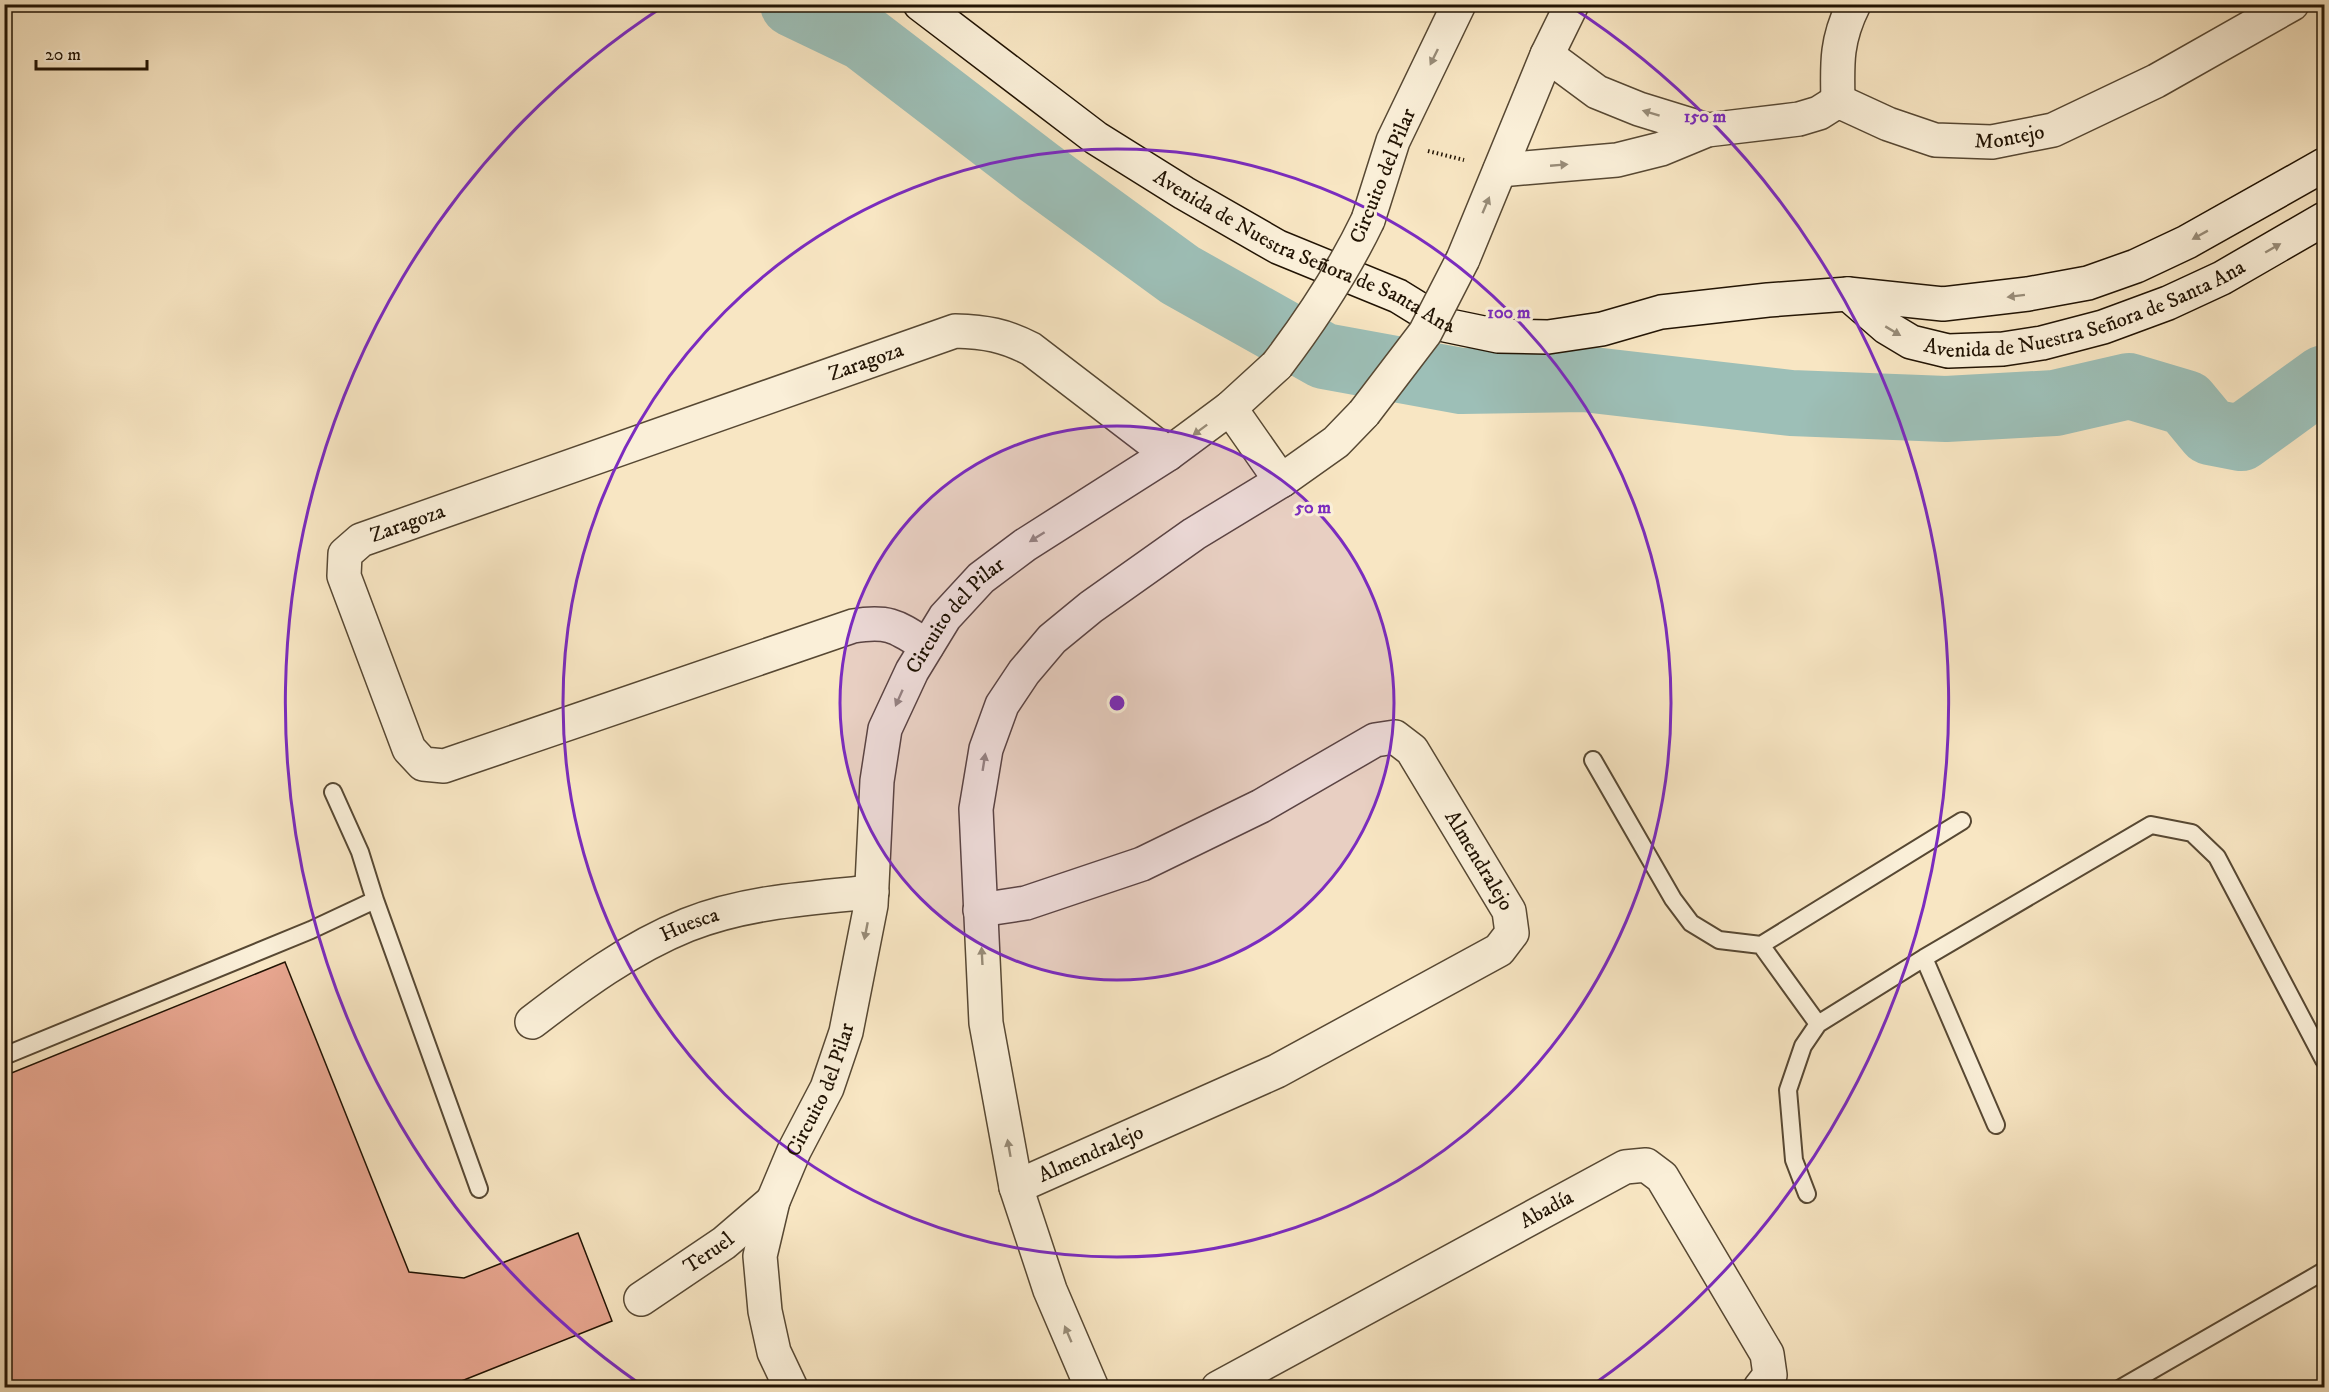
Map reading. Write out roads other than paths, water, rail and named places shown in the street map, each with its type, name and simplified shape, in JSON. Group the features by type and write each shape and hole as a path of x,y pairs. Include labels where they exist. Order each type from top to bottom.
{"street":[{"name":"Avenida de Nuestra Señora de Santa Ana","path":"920,4 1096,138 1184,193 1278,247 1398,296 1445,325 1498,336 1548,337 1602,329 1661,312 1768,300 1848,294 1943,304 2019,296 2088,283 2136,266 2187,242 2325,165"},
{"name":"Circuito del Pilar","path":"791,1388 774,1352 765,1311 760,1256 773,1201 827,1088 846,1032 872,892 877,781 885,729 912,671 945,617 981,578 1025,545 1168,454 1230,408 1277,365 1320,306 1350,258 1368,220 1393,141 1459,4"},
{"path":"1092,1388 1050,1290 1016,1187 986,1023 976,809 986,749 1002,705 1024,672 1052,639 1091,607 1194,534 1281,481 1336,442 1364,413 1425,333 1463,259 1547,55 1572,4"},
{"path":"1500,170 1617,160 1661,149 1707,130 1799,119 1819,113 1838,101 1837,55 1846,21 1854,4"},
{"name":"Montejo","path":"1838,101 1888,124 1935,140 1992,142 2054,130 2156,81 2292,4"},
{"path":"1547,55 1597,92 1639,109 1707,130"},
{"name":"Avenida de Nuestra Señora de Santa Ana","path":"1848,294 1886,327 1911,342 1948,351 2003,349 2042,343 2103,327 2168,303 2222,278 2325,219"},
{"name":"Zaragoza","path":"927,646 896,626 875,622 853,626 444,766 423,764 409,749 344,576 345,554 361,540 956,331 982,332 1007,337 1031,349 1168,454"},
{"path":"1230,408 1281,481"},
{"name":"Almendralejo","path":"980,910 1026,903 1142,864 1261,806 1375,740 1395,737 1412,750 1509,911 1512,933 1499,950 1277,1071 1016,1187"},
{"name":"Huesca","path":"532,1022 578,986 637,950 688,925 746,908 805,898 872,892"},
{"name":"Abadía","path":"1218,1388 1626,1167 1646,1165 1662,1177 1767,1354 1770,1375 1761,1388"},
{"name":"Teruel","path":"641,1299 724,1243 773,1201"}],"lane":[{"path":"1593,760 1673,899 1691,923 1719,940 1761,945 1962,821"},
{"path":"333,792 360,852 479,1190"},
{"path":"1807,1194 1794,1160 1788,1090 1803,1046 1818,1024 1924,958 2151,825 2192,833 2217,857 2325,1060"},
{"path":"4,1056 311,930 375,900"},
{"path":"1761,945 1818,1024"},
{"path":"1924,958 1996,1125"},
{"path":"2121,1388 2325,1271"}],"waterway":[{"path":"793,4 864,38 1040,173 1180,275 1324,356 1461,381 1584,379 1791,403 1946,409 2055,403 2129,386 2186,403 2210,432 2241,438 2324,378"}]}
